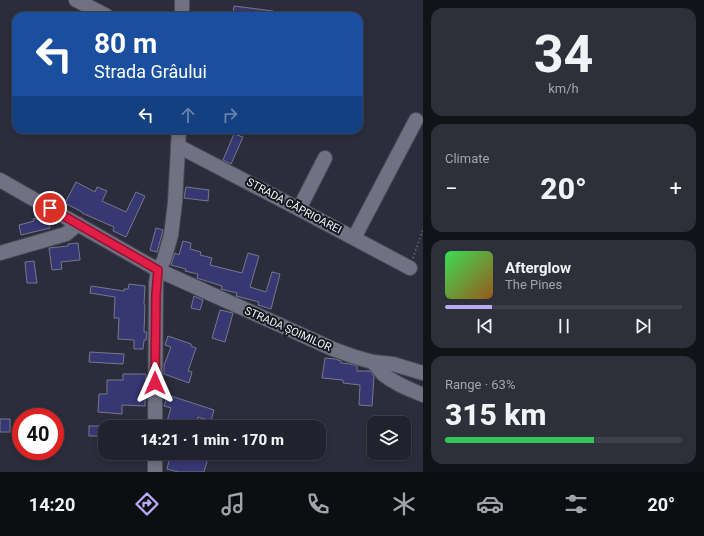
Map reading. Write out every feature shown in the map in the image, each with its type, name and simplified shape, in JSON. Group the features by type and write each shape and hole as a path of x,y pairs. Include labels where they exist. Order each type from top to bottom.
{"street":[{"path":"76,0 99,12"},
{"path":"182,0 182,12"},
{"path":"354,238 416,120"},
{"path":"155,420 156,295 158,270 164,260 171,235 175,203 178,134"},
{"name":"STRADA CĂPRIOAREI","path":"178,146 299,208 410,268"},
{"path":"299,208 325,158"},
{"name":"STRADA ȘOIMILOR","path":"0,180 158,270 333,349 373,362 393,364 423,373"},
{"path":"0,253 66,234 78,224"},
{"path":"373,362 392,380 403,387 423,395"},
{"path":"155,460 155,472"}],"path":[{"path":"410,268 423,229"}],"building":[{"path":"234,6 273,11 273,12 233,12"},
{"path":"234,134 243,137 231,164 223,160"},
{"path":"76,182 95,192 97,187 107,191 102,201 126,212 136,192 145,196 126,237 113,231 114,227 82,213 65,203"},
{"path":"186,187 209,190 208,201 184,198"},
{"path":"46,216 48,217 50,228 21,235 19,225 34,221 33,219"},
{"path":"156,228 163,230 157,252 150,250"},
{"path":"183,241 191,243 190,249 201,252 200,255 212,258 210,265 242,273 248,253 259,256 250,287 266,292 272,272 280,274 271,309 258,305 259,302 236,296 237,293 221,289 222,286 197,278 198,274 185,271 186,269 171,265 175,253 179,255"},
{"path":"78,243 80,260 61,262 62,269 52,270 49,248 68,246 68,244"},
{"path":"34,261 37,283 27,283 25,262"},
{"path":"129,284 145,286 144,332 147,332 143,349 134,349 134,340 118,339 119,318 114,318 115,297 90,293 91,286 124,291 124,289 128,289"},
{"path":"194,296 203,300 200,310 191,308"},
{"path":"220,310 233,313 225,342 212,338"},
{"path":"168,336 191,344 191,346 196,348 188,371 192,372 189,383 164,374 164,365 171,347 165,345"},
{"path":"90,352 124,354 123,364 89,362"},
{"path":"325,358 335,359 341,361 341,363 357,366 357,371 370,371 374,376 372,406 359,405 360,385 343,383 343,380 322,378"},
{"path":"123,374 146,374 145,406 122,405 122,414 98,412 99,394 107,394 107,380 123,380"},
{"path":"168,395 214,410 211,420 198,417 197,420 167,420 171,408 164,406"},
{"path":"0,419 10,419 10,432 0,432"},
{"path":"89,426 98,426 98,436 89,436"},
{"path":"169,460 207,460 204,472 178,472 167,469"}],"route":[{"path":"50,208 158,270 156,283 155,383"}]}
